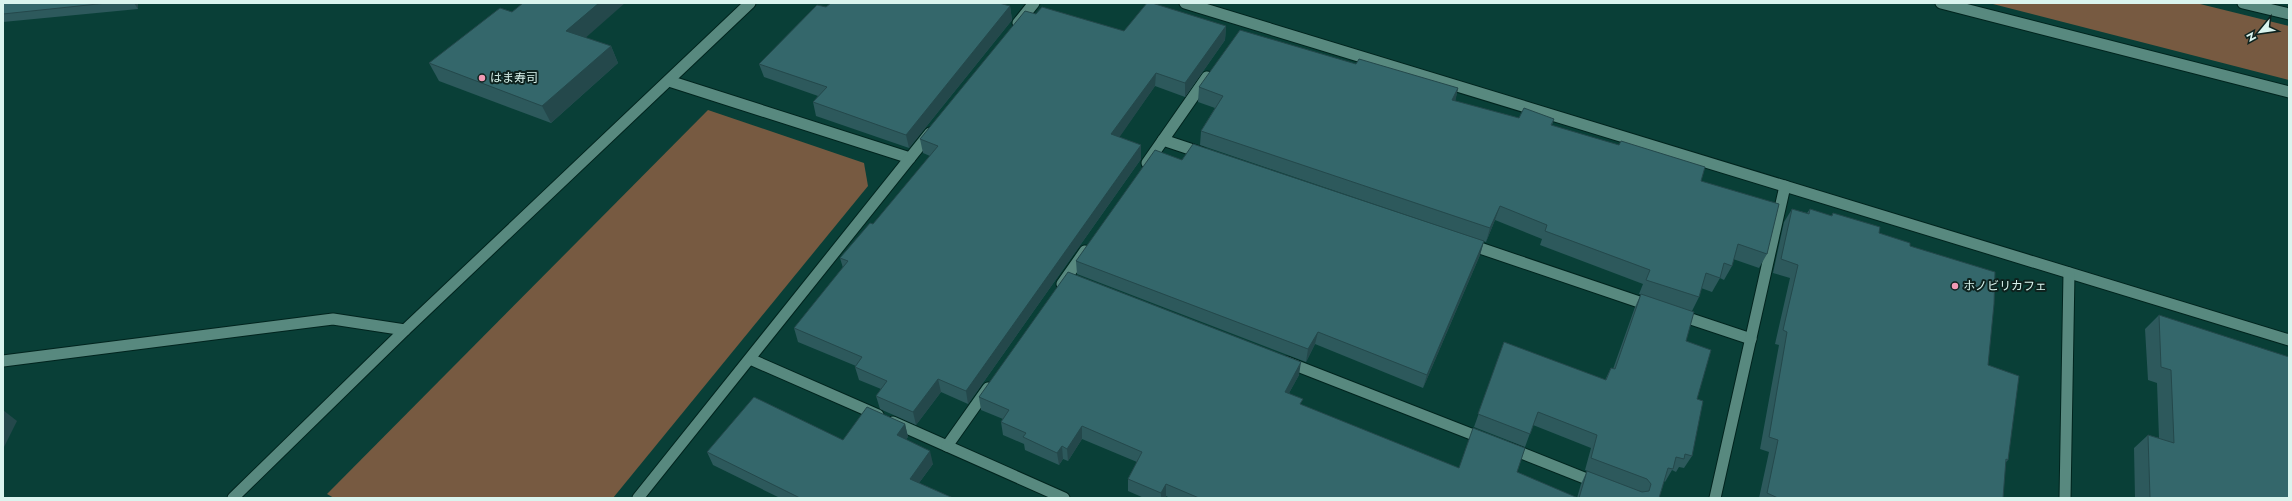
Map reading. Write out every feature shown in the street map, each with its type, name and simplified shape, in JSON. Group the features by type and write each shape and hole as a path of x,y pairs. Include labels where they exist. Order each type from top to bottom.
{"street":[{"path":"233,498 405,330 750,3"},
{"path":"1009,34 1034,3"},
{"path":"1185,3 2289,340"},
{"path":"1941,3 2289,92"},
{"path":"2243,3 2289,14"},
{"path":"1237,34 1246,22"},
{"path":"1140,172 1215,65"},
{"path":"669,81 910,158"},
{"path":"638,498 935,127"},
{"path":"1163,140 1216,158"},
{"path":"1715,498 1785,186"},
{"path":"1457,240 1751,340"},
{"path":"1057,290 1089,244"},
{"path":"2065,498 2070,273"},
{"path":"1066,277 1081,283"},
{"path":"3,361 333,319 405,330"},
{"path":"1274,357 1608,486"},
{"path":"750,359 1064,498"},
{"path":"947,446 993,381"}],"shaded area":[{"path":"1989,3 2196,3 2289,26 2289,80"},
{"path":"708,110 864,163 868,186 613,498 334,498 327,494"}],"building":[{"path":"3,3 107,3 3,14"},
{"path":"523,3 599,3 566,31 611,46 542,106 429,63 500,8 512,12"},
{"path":"831,3 999,3 1010,6 906,135 813,102 827,87 759,64 817,5 826,7"},
{"path":"1147,3 1152,3 1226,26 1185,83 1156,73 1111,134 1141,145 966,391 938,379 913,412 876,396 887,381 855,367 862,357 794,328 848,261 840,258 870,223 873,224 938,146 920,139 1025,11 1036,14 1042,7 1124,31"},
{"path":"1240,30 1356,64 1359,59 1458,88 1452,100 1519,118 1524,108 1554,119 1551,125 1619,145 1621,141 1705,167 1701,181 1779,204 1767,254 1738,244 1732,266 1724,263 1720,278 1706,273 1699,297 1646,280 1650,270 1545,231 1547,225 1500,206 1490,228 1201,131 1223,96 1199,87"},
{"path":"1193,144 1484,241 1427,375 1318,332 1308,349 1076,261 1155,150 1182,160"},
{"path":"1792,209 1809,214 1810,209 1832,216 1833,213 1880,227 1879,233 1910,243 1910,246 1995,272 1994,304 1988,365 2019,376 2008,460 2006,459 2003,498 1778,498 1767,493 1778,440 1769,437 1787,332 1783,330 1798,265 1781,259"},
{"path":"1068,272 1301,362 1285,392 1303,399 1300,404 1459,468 1473,428 1525,448 1517,472 1578,498 1199,498 1166,484 1161,493 1128,479 1142,452 1082,426 1067,449 1062,446 1057,453 1023,437 1026,433 1001,422 1009,410 979,397"},
{"path":"1641,294 1694,312 1686,341 1711,350 1697,399 1703,401 1692,456 1685,454 1684,459 1676,457 1673,469 1668,468 1659,498 1579,498 1587,471 1642,492 1649,491 1651,484 1647,479 1591,458 1597,435 1538,412 1530,434 1478,414 1504,342 1606,380 1611,368 1615,369"},
{"path":"2159,315 2289,357 2289,498 2150,498 2148,435 2174,443 2171,370 2161,367"},
{"path":"754,397 843,440 867,407 905,424 897,435 930,451 910,479 953,498 800,498 707,452"}],"place":[{"name":"はま寿司","path":"482,78"},
{"name":"ホノビリカフェ","path":"1955,286"}]}
